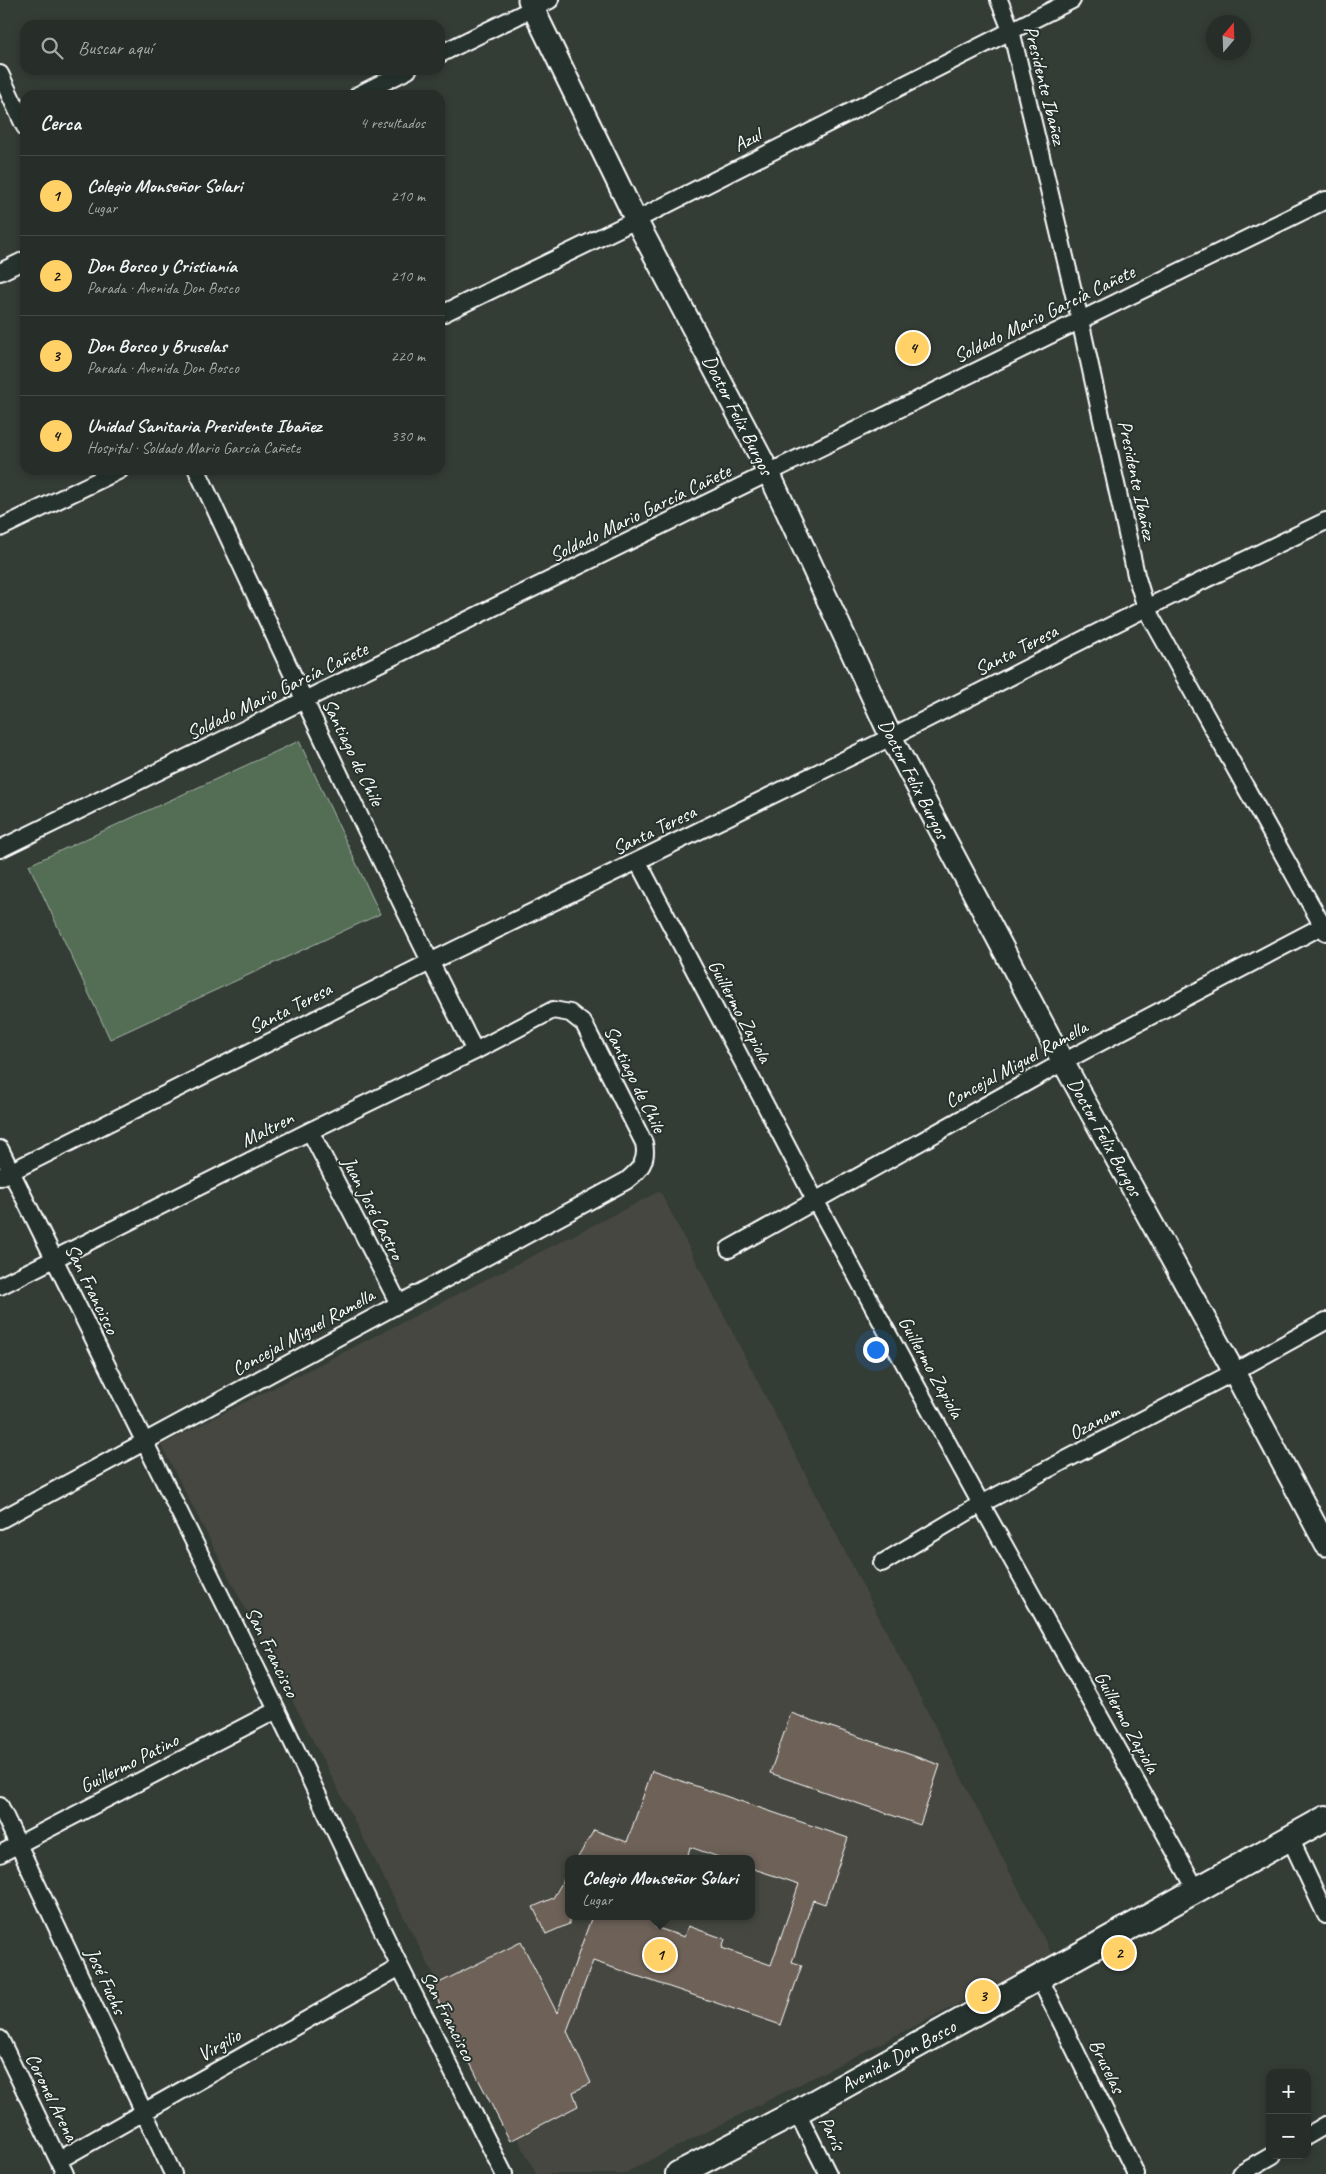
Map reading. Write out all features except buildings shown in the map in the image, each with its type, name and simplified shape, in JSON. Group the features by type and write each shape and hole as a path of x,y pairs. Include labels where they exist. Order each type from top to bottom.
{"main road":[{"name":"Avenida Don Bosco","path":"678,2174 797,2112 1326,1818"}],"street":[{"name":"Presidente Ibañez","path":"999,0 1011,30 1080,320 1136,575 1146,608 1325,927"},
{"name":"Azul","path":"445,313 636,220 1072,0"},
{"path":"445,51 537,3"},
{"name":"Doctor Felix Burgos","path":"537,3 636,220 769,473 891,737 1063,1062 1234,1372 1326,1545"},
{"path":"0,74 20,116"},
{"path":"368,90 398,75"},
{"name":"Soldado Mario García Cañete","path":"0,849 1326,200"},
{"path":"0,272 20,262"},
{"path":"0,528 110,475"},
{"name":"Santiago de Chile","path":"199,475 304,701 475,1051"},
{"name":"Santa Teresa","path":"6,1174 430,962 638,862 1146,608 1326,521"},
{"name":"Guillermo Zapiola","path":"638,862 815,1200 981,1504 1196,1889"},
{"name":"Concejal Miguel Ramella","path":"729,1249 1063,1062 1325,927"},
{"name":"Santiago de Chile","path":"553,1010 570,1012 584,1024 644,1143 646,1153 644,1162 637,1172 626,1181"},
{"name":"Maltren","path":"0,1286 475,1051 553,1010"},
{"name":"Juan José Castro","path":"310,1131 399,1304"},
{"name":"San Francisco","path":"0,1149 6,1174 54,1260 277,1710 400,1967 504,2174"},
{"name":"Concejal Miguel Ramella","path":"0,1520 626,1181"},
{"name":"Ozanam","path":"882,1563 981,1504 1234,1372 1326,1321"},
{"name":"Guillermo Patino","path":"0,1854 277,1710"},
{"name":"José Fuchs","path":"0,1806 173,2174"},
{"path":"1290,1838 1326,1915"},
{"name":"Virgilio","path":"62,2167 143,2113 400,1967"},
{"name":"Bruselas","path":"1039,1977 1136,2174"},
{"name":"Coronel Arena","path":"0,2041 62,2167"},
{"name":"París","path":"797,2112 828,2174"},
{"path":"1311,2134 1326,2125"},
{"path":"1240,2174 1266,2159"}],"shaded area":[{"path":"660,1191 1053,1956 623,2174 536,2174 161,1445"}],"green space":[{"path":"299,741 380,914 110,1039 29,865"}],"place":[{"name":"Unidad Sanitaria Presidente Ibañez","path":"913,348"},
{"name":"Don Bosco y Cristianía","path":"1119,1953"},
{"name":"Colegio Monseñor Solari","path":"660,1955"},
{"name":"Don Bosco y Bruselas","path":"983,1996"}]}
